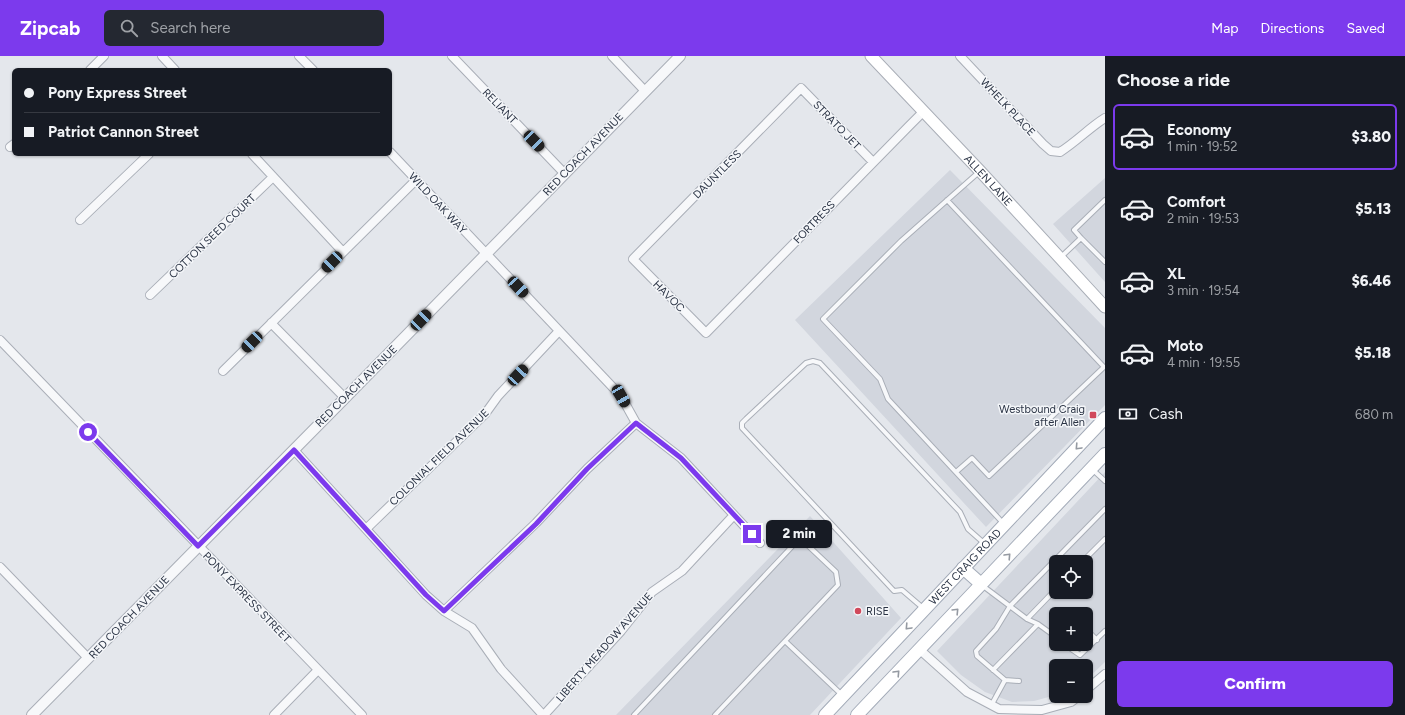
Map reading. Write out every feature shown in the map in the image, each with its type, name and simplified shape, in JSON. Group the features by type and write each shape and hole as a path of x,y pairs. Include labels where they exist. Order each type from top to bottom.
{"main road":[{"name":"ALLEN LANE","path":"871,56 980,171 1105,307"},
{"name":"WEST CRAIG ROAD","path":"825,715 1105,418"},
{"name":"WEST CRAIG ROAD","path":"857,715 1105,454"},
{"path":"963,568 981,584"}],"street":[{"path":"92,68 104,56"},
{"path":"162,56 173,68"},
{"path":"300,56 311,68"},
{"name":"RELIANT","path":"452,56 564,173"},
{"path":"612,56 645,91"},
{"name":"RED COACH AVENUE","path":"32,715 680,56"},
{"name":"WHELK PLACE","path":"960,56 1051,151 1060,152 1071,145 1095,124 1105,118"},
{"name":"STRATO JET","path":"801,88 873,162"},
{"name":"DAUNTLESS","path":"633,259 801,88"},
{"name":"FORTRESS","path":"706,333 923,112"},
{"name":"WILD OAK WAY","path":"392,154 621,396 636,423"},
{"path":"80,220 147,156"},
{"path":"254,156 342,252"},
{"name":"COTTON SEED COURT","path":"150,295 273,177"},
{"path":"223,371 416,180"},
{"name":"HAVOC","path":"633,259 706,333"},
{"path":"271,323 345,398"},
{"name":"COLONIAL FIELD AVENUE","path":"366,529 485,414 498,396 559,331"},
{"name":"PONY EXPRESS STREET","path":"0,340 362,715"},
{"path":"444,611 536,524 587,469 636,423 681,458 760,543"},
{"path":"294,450 426,595 444,611 472,628 501,669 544,715"},
{"name":"LIBERTY MEADOW AVENUE","path":"544,715 621,631 652,592 682,571 734,515"},
{"path":"0,567 88,658"},
{"path":"919,649 968,692 999,708 1042,710 1067,703"},
{"path":"274,715 318,670"},
{"path":"1093,684 1105,674"}],"lane":[{"path":"980,171 901,241 823,319 880,378 888,399 1005,524"},
{"path":"947,200 1104,368 989,476 972,458 956,472"},
{"path":"1105,200 1074,230 1105,262"},
{"path":"1060,258 1081,238"},
{"path":"924,610 902,590 894,591 742,428 742,423 806,363 813,361 820,364 960,512 968,528 985,545"},
{"path":"1091,468 1105,481"},
{"path":"1060,555 1105,509"},
{"path":"1083,532 1087,535"},
{"path":"634,715 800,538 836,572 838,585 716,715"},
{"path":"1090,555 1105,539"},
{"path":"1074,541 1078,544"},
{"path":"1094,542 1098,546"},
{"path":"1066,549 1070,553"},
{"path":"1085,552 1088,555"},
{"path":"1019,681 1006,680 977,656 976,651 996,629 1010,606 1049,566"},
{"path":"1041,574 1045,578"},
{"path":"981,584 1027,619 1038,624 1049,632"},
{"path":"1027,619 1049,596"},
{"path":"993,670 1038,624"},
{"path":"1093,644 1105,631"},
{"path":"1093,636 1097,640"},
{"path":"785,641 843,696"},
{"path":"1074,651 1080,655 1085,651"},
{"path":"992,704 1006,680"}],"shaded area":[{"path":"950,170 1105,328 1105,405 986,527 795,320"},
{"path":"1105,178 1105,282 1053,224"},
{"path":"1105,472 1105,662 1093,673 1093,659 1049,659 1049,697 1034,701 1012,702 985,692 961,675 937,651"},
{"path":"810,516 901,618 810,715 616,715"}],"place":[{"name":"Westbound Craig after Allen","path":"1093,415"},
{"name":"RISE","path":"858,611"}],"route":[{"path":"88,432 198,546 294,450 426,595 444,611 536,524 587,469 636,423 681,458 752,534"}]}
